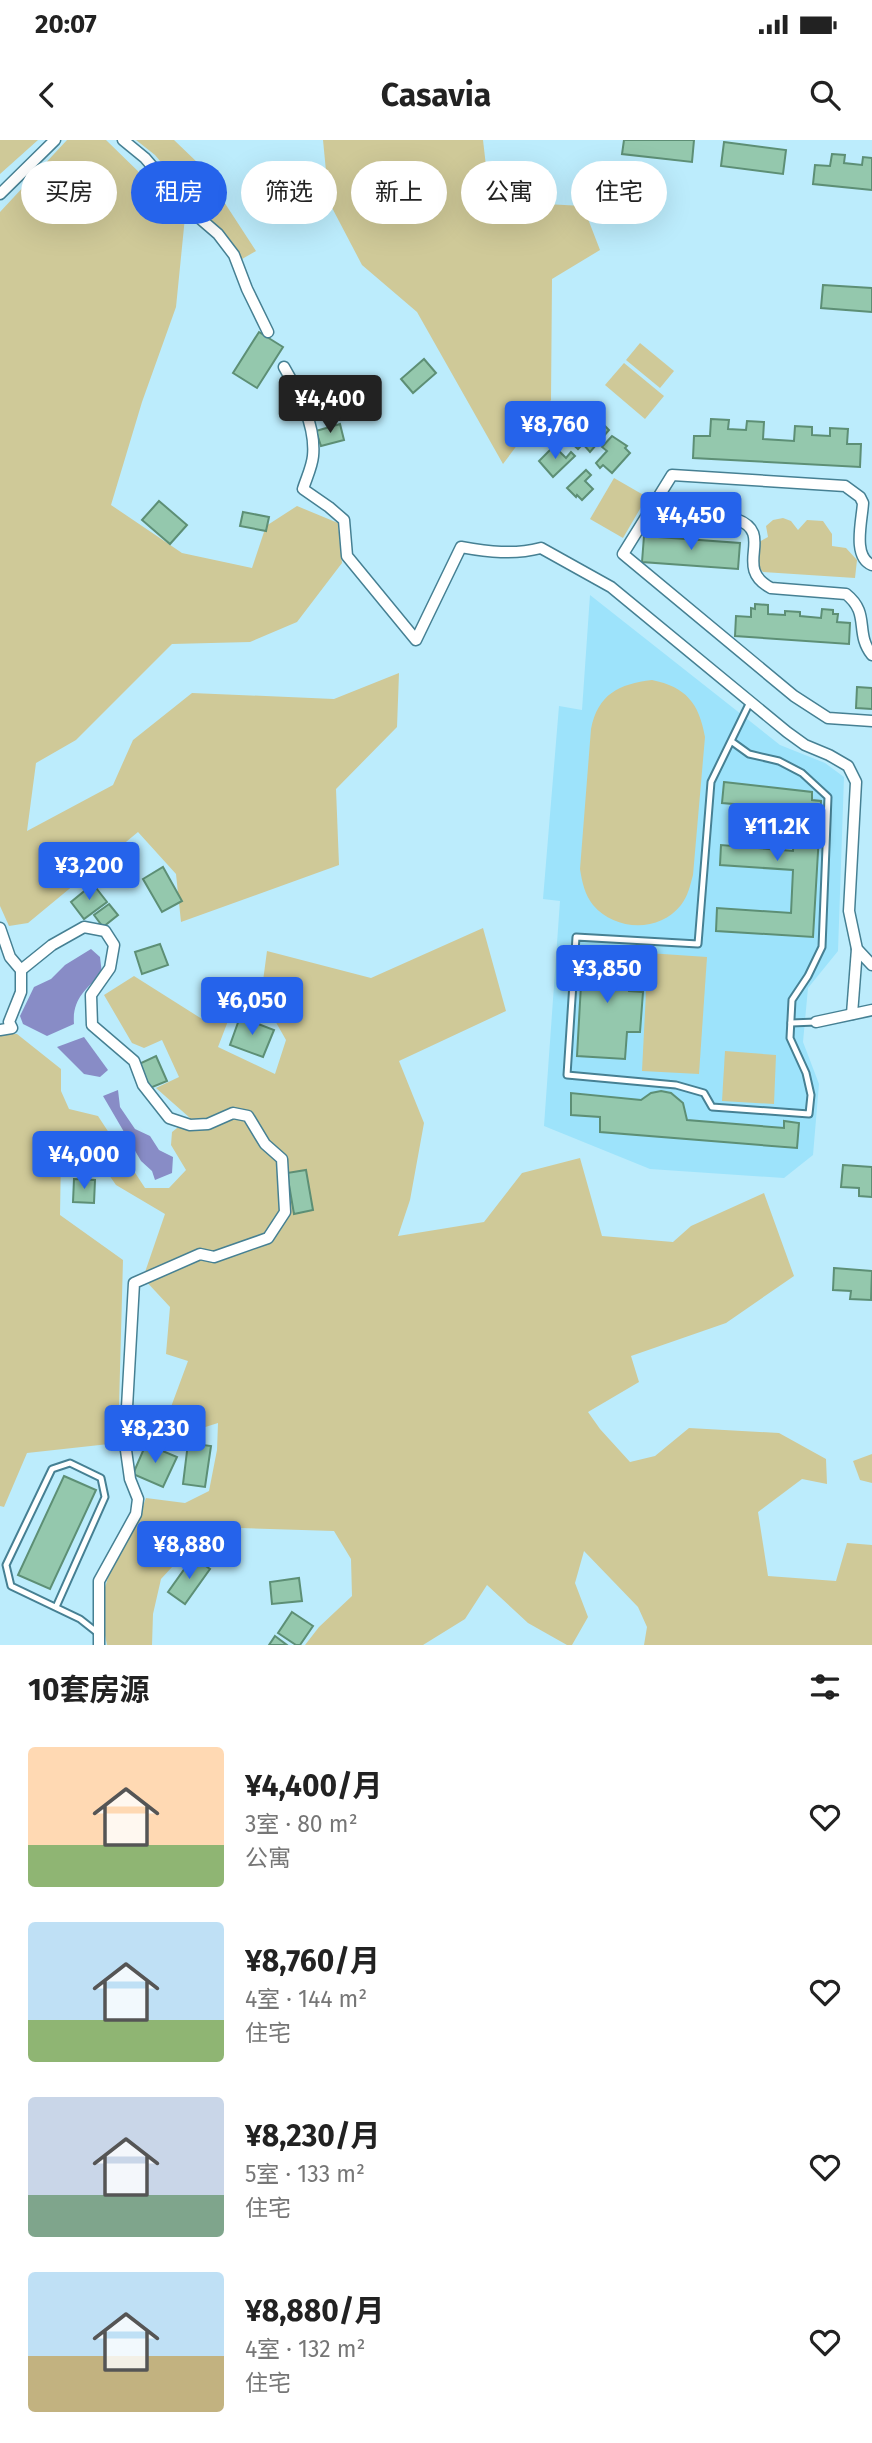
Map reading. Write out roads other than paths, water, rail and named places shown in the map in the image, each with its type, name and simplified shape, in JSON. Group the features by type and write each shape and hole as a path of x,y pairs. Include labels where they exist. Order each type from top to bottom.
{"street":[{"path":"0,194 55,140"},
{"path":"123,140 145,158 189,209 218,234 234,255 268,332"},
{"path":"284,367 297,390 312,432 313,457 303,489 344,520 347,555 416,639 461,547 496,553 541,548 611,587 805,745 848,766 856,782 849,911 857,949 852,1014"},
{"path":"872,565 866,563 861,556 863,503 860,497 845,486 672,475 623,554 794,696 828,718 872,721"},
{"path":"649,513 736,519 745,523 755,538 753,567 755,576 761,583 771,588 846,594 855,601 861,612 863,638 872,655"},
{"path":"21,970 52,944 84,927 105,931 114,945 110,968 91,995 92,1025 134,1061 143,1085 169,1118 190,1125 208,1124 233,1113 248,1116 265,1144 282,1159 285,1212 268,1238 214,1257 200,1254 134,1283 125,1443 130,1479 138,1499 136,1514 100,1581 99,1639"},
{"path":"0,928 10,957 21,970 21,992 9,1022 12,1028 0,1030"},
{"path":"857,949 872,965"},
{"path":"816,1022 872,1010"}],"lane":[{"path":"731,741 749,754 779,761 802,773 828,797 822,947 808,976 792,1000 790,1038 806,1073 811,1095 809,1114 712,1107 704,1093 676,1085 567,1075 576,937 698,944 711,782 750,702"},
{"path":"791,1023 816,1022"},
{"path":"56,1607 106,1497 101,1478 71,1463 52,1469 6,1565 10,1586 80,1619 99,1639"}]}
